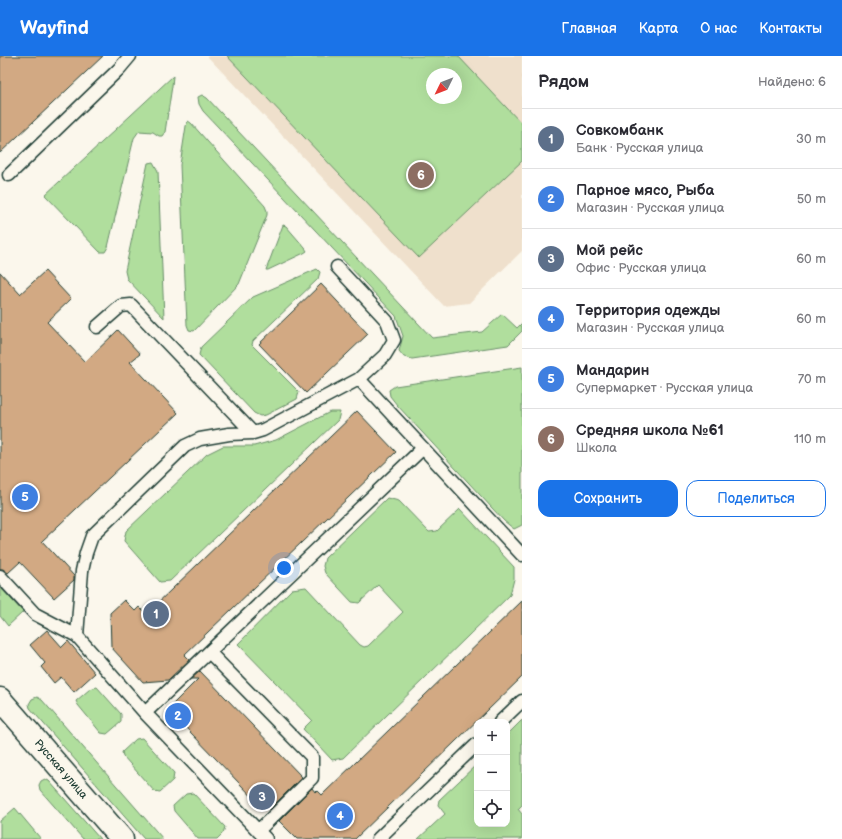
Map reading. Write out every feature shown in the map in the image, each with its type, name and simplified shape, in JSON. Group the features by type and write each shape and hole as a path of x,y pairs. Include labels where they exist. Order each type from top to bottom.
{"main road":[{"name":"Русская улица","path":"0,699 122,839"}],"lane":[{"path":"9,174 130,56"},
{"path":"77,636 82,571 92,536 185,446 200,439 229,434 253,433 263,430 359,379 385,355 394,340 387,321 336,267"},
{"path":"97,327 121,306 131,305 253,433"},
{"path":"359,379 522,555"},
{"path":"145,712 423,448"},
{"path":"0,576 35,614 77,636 145,712 262,835 312,778 312,757 209,652"},
{"path":"503,719 522,701"},
{"path":"384,837 474,747"}],"shaded area":[{"path":"207,56 522,56 522,251 469,303 444,306"}],"green space":[{"path":"227,56 458,56 522,124 522,161 419,258"},
{"path":"173,76 165,132 162,136 159,136 153,132 139,131 134,138 108,247 105,252 100,252 45,195"},
{"path":"202,95 207,98 432,338 482,332 502,314 517,328 522,323 522,331 508,345 412,359 404,357 399,351 403,336 396,316 203,111 199,104 198,97"},
{"path":"188,121 265,206 267,211 267,215 239,284 194,331 189,330 187,325 180,165"},
{"path":"153,162 158,171 164,318 127,279 125,271 148,163"},
{"path":"283,225 286,226 307,251 266,270"},
{"path":"317,269 320,272 318,279 253,341 252,345 299,392 297,399 266,415 260,416 254,413 199,355 201,347 253,297"},
{"path":"522,367 522,525 514,529 504,521 397,405 390,396 389,390 395,386"},
{"path":"330,412 340,412 338,420 170,581 160,582 124,541 126,531 207,454 223,446 254,446 276,440"},
{"path":"387,498 399,501 429,532 437,531 460,509 514,567 514,579 510,595 343,758 332,760 303,729 312,720 238,644 292,589 306,587 360,645 364,647 368,646 403,612 378,585 359,603 352,602 325,573 323,566 325,558"},
{"path":"0,587 23,612 8,626 0,616"},
{"path":"97,687 121,714 121,722 107,734 101,733 76,701 90,689"},
{"path":"37,697 42,700 163,839 144,839 30,708 29,704 32,699"},
{"path":"522,720 522,805 518,809 522,814 522,839 418,839 445,814 438,805 439,800 474,767 474,827 510,827 510,732"},
{"path":"142,738 174,773 173,780 160,792 154,791 123,756 122,752 136,739"},
{"path":"45,779 49,781 100,839 83,839 40,790 39,785 41,781"},
{"path":"193,793 225,827 223,833 217,839 198,839 174,811 173,806 186,794"},
{"path":"15,808 41,839 0,839 0,821"}],"building":[{"path":"0,56 103,56 0,153"},
{"path":"45,271 71,299 47,322 85,362 118,330 140,354 130,362 178,413 42,541 74,576 74,580 54,598 20,562 8,573 3,569 0,569 0,272 20,294"},
{"path":"321,284 368,334 306,393 259,344"},
{"path":"357,411 396,452 184,655 189,660 168,680 143,682 111,647 110,613 124,600 135,611 139,607 146,614"},
{"path":"522,601 522,677 479,719 474,719 474,724 355,839 297,839 279,821 312,788 315,792 317,790 322,795"},
{"path":"47,630 62,647 68,641 95,673 74,692 61,677 54,683 41,667 45,663 30,645"},
{"path":"200,671 302,777 269,810 267,807 264,809 168,709 198,679 191,679"}],"place":[{"name":"Средняя школа №61","path":"421,175"},
{"name":"Мандарин","path":"25,497"},
{"name":"Совкомбанк","path":"156,614"},
{"name":"Парное мясо, Рыба","path":"178,716"},
{"name":"Мой рейс","path":"262,797"},
{"name":"Территория одежды","path":"340,816"}]}
